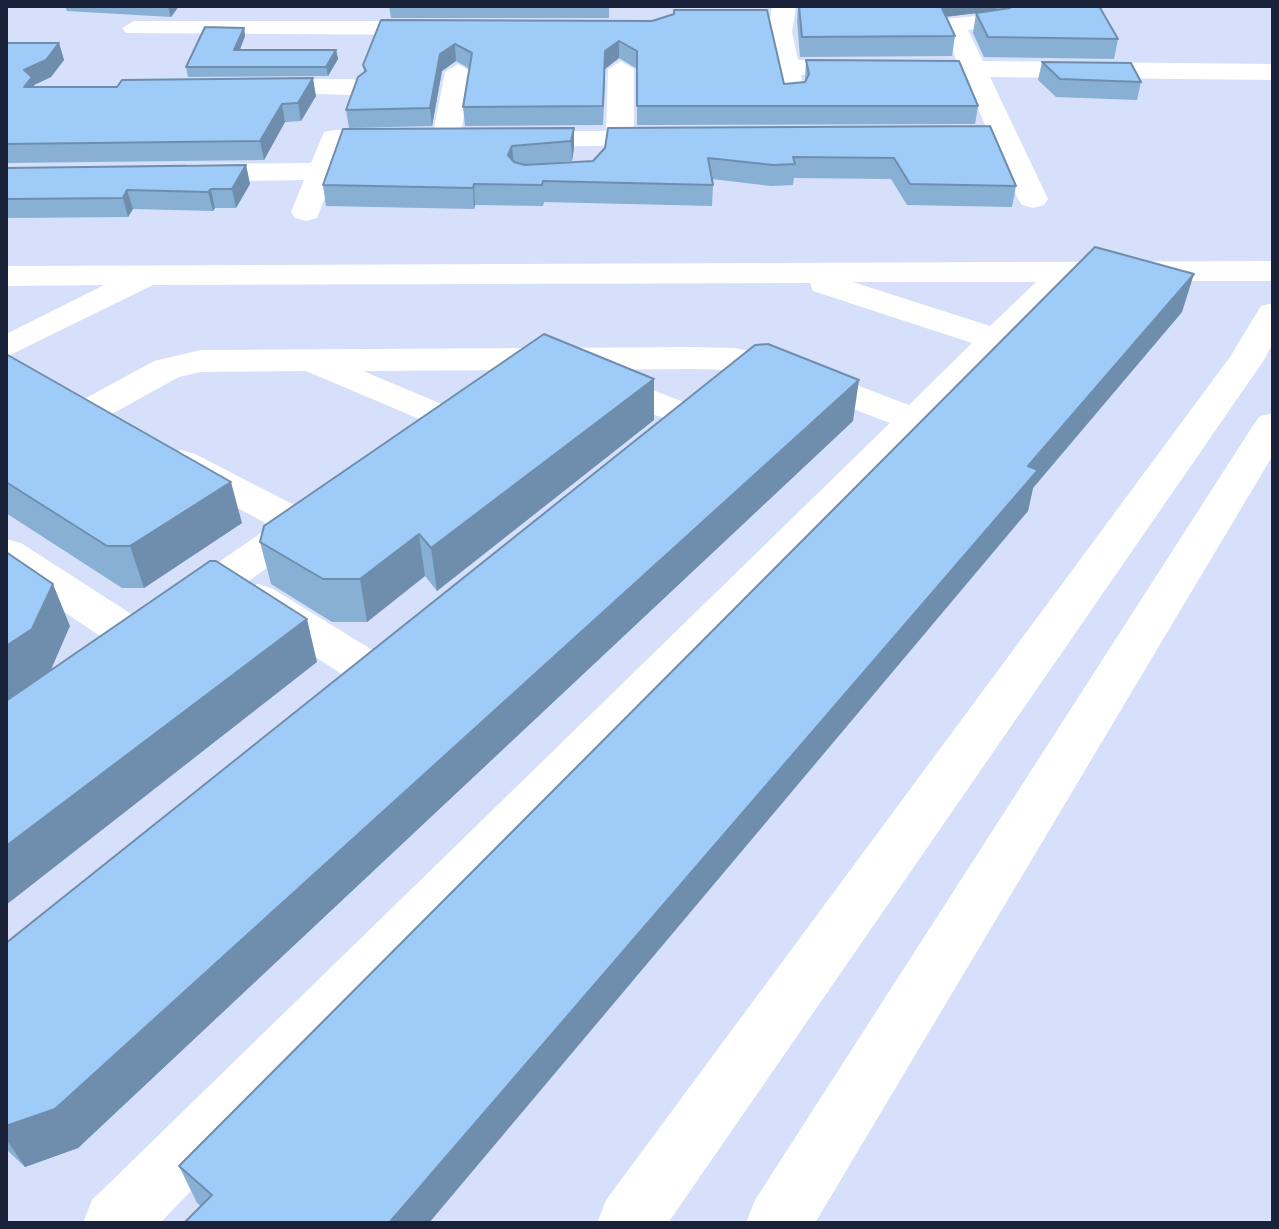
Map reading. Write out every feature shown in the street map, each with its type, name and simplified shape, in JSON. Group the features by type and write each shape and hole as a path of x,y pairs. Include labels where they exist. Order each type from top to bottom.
{"street":[{"path":"784,6 779,25 792,93"},
{"path":"306,212 379,17"},
{"path":"134,28 379,17 467,28"},
{"path":"996,21 953,24 1033,199"},
{"path":"787,67 1273,72"},
{"path":"571,159 607,139 621,69"},
{"path":"446,139 458,72"},
{"path":"229,87 353,87"},
{"path":"907,136 1002,135"},
{"path":"334,138 700,138"},
{"path":"164,173 321,171"},
{"path":"115,1223 1065,271"},
{"path":"6,276 1273,271"},
{"path":"788,272 997,340"},
{"path":"11,364 149,276"},
{"path":"629,1223 1246,360 1273,313"},
{"path":"543,357 686,416"},
{"path":"413,447 543,357"},
{"path":"300,525 74,405 184,364 307,359 717,358 754,362 918,421"},
{"path":"307,359 450,421"},
{"path":"650,446 754,362"},
{"path":"778,1223 1273,424"},
{"path":"98,666 350,490"},
{"path":"6,553 137,639"},
{"path":"224,578 371,671"},
{"path":"334,700 407,641"}],"building":[{"path":"799,6 941,6 955,36 802,37"},
{"path":"1011,6 1099,6 1118,39 988,37 976,13"},
{"path":"674,10 767,10 784,84 805,82 809,74 806,60 959,61 978,106 637,106 637,51 619,41 605,51 603,106 463,107 472,53 455,44 440,54 430,108 346,110 358,77 366,71 363,65 381,20 652,21 674,14"},
{"path":"205,27 244,28 234,50 336,50 326,67 186,67"},
{"path":"6,43 59,43 46,60 24,70 32,77 24,87 117,87 122,80 313,78 298,103 282,104 260,141 6,144"},
{"path":"1042,62 1131,63 1141,82 1060,79"},
{"path":"990,126 1016,186 910,184 894,158 793,157 795,164 773,165 708,158 713,185 543,181 542,185 474,184 473,188 323,185 343,129 574,128 571,141 512,146 508,155 514,162 525,165 593,161 605,148 608,128"},
{"path":"246,165 232,189 211,189 208,192 127,190 123,198 6,199 6,168"},
{"path":"1095,247 1194,274 1028,466 1038,470 389,1223 184,1223 212,1195 179,1166"},
{"path":"544,334 654,379 431,548 419,534 360,579 323,579 260,542 264,526"},
{"path":"768,344 859,380 55,1109 6,1126 6,943 755,345"},
{"path":"6,354 231,482 130,546 107,546 6,482"},
{"path":"6,552 53,584 32,629 6,646"},
{"path":"210,561 216,561 307,619 6,846 6,701"}]}
